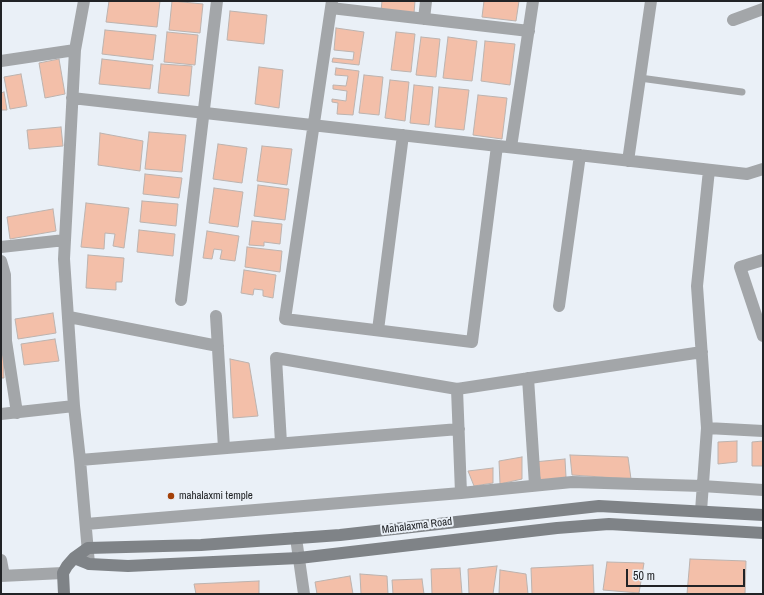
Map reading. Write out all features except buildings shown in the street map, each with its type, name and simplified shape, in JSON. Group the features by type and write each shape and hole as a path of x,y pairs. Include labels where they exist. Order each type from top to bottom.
{"street":[{"path":"84,1 75,50 64,259 74,406 89,564"},
{"path":"181,300 216,1"},
{"path":"424,19 426,1"},
{"path":"511,148 534,1"},
{"path":"628,161 651,1"},
{"path":"497,146 472,342 284,318 331,4 424,19 529,32"},
{"path":"733,20 763,9"},
{"path":"1,61 75,50"},
{"path":"72,98 747,174 763,169"},
{"path":"378,330 403,135"},
{"path":"559,306 580,155"},
{"path":"701,511 707,428 697,286 709,170"},
{"path":"1,247 65,240"},
{"path":"763,260 740,267 763,336"},
{"path":"1,261 5,275 4,341 17,413"},
{"path":"216,316 224,448"},
{"path":"69,317 218,346"},
{"path":"281,444 276,358 457,389 702,352"},
{"path":"528,378 535,485"},
{"path":"457,389 461,492"},
{"path":"1,414 74,406"},
{"path":"707,428 763,431"},
{"path":"80,460 459,429"},
{"path":"86,524 572,482 702,486 763,490"},
{"name":"Mahalaxma Road","path":"88,548 201,545 296,538 390,530 599,506 763,515"},
{"name":"Mahalaxma Road","path":"74,558 89,564 128,566 299,558 557,528 609,524 763,533"},
{"path":"296,538 304,594"},
{"path":"64,594 63,573 74,558 88,548"},
{"path":"1,560 2,576 63,573"}],"lane":[{"path":"640,78 742,92"}],"place":[{"name":"mahalaxmi temple","path":"171,496"}]}
